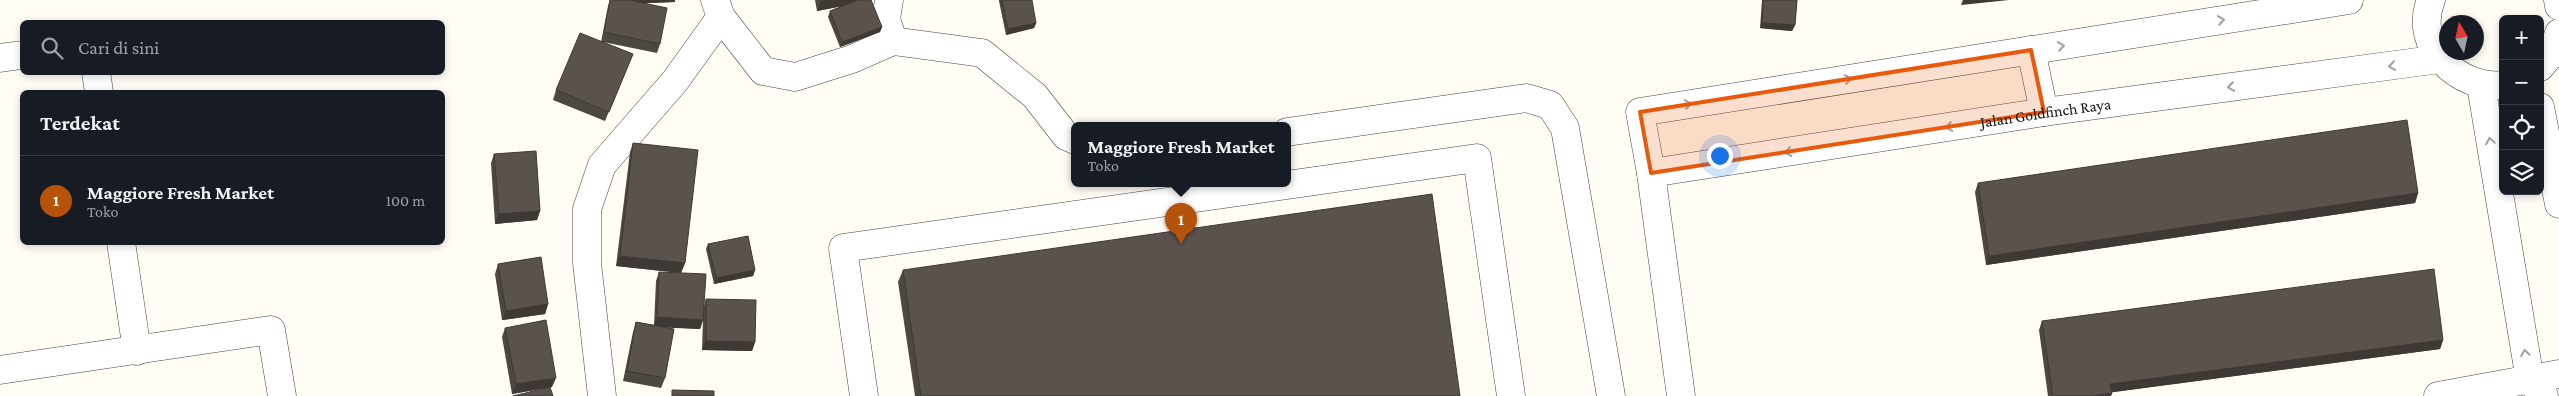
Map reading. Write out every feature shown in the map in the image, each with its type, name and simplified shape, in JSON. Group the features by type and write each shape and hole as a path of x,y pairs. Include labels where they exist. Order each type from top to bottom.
{"street":[{"path":"889,0 886,19 893,41"},
{"path":"1681,396 1651,173 1640,112 2349,0"},
{"path":"2431,0 2427,23 2431,42 2439,57"},
{"path":"2558,0 2559,6"},
{"path":"602,396 587,264 587,209 602,165 675,81 718,8 763,71 795,77 852,59 893,41 982,53 1035,96 1066,136 1071,138"},
{"path":"2544,62 2552,53 2558,38"},
{"path":"2031,50 2044,112"},
{"path":"0,58 20,55"},
{"name":"Jalan Goldfinch Raya","path":"1651,173 2044,112 2439,59"},
{"path":"2441,60 2458,75 2492,85 2537,388"},
{"path":"96,75 99,90"},
{"path":"1291,131 1526,98 1550,105 1565,128 1611,396"},
{"path":"2544,127 2559,204"},
{"path":"1291,184 1477,158 1511,396"},
{"path":"864,396 843,248 1273,187"},
{"path":"121,245 137,351"},
{"path":"0,370 271,330 282,396"},
{"path":"2438,396 2537,388 2559,374"}],"highlighted area":[{"path":"2031,50 2044,112 1651,173 1640,112"}],"building":[{"path":"610,0 629,0 667,8 660,44 604,32"},
{"path":"858,0 871,0 882,27 842,42 830,11"},
{"path":"1002,0 1032,0 1036,23 1008,29"},
{"path":"1763,0 1797,0 1795,25 1762,23"},
{"path":"580,33 633,54 609,112 556,90"},
{"path":"2407,120 2418,193 1989,256 1978,183"},
{"path":"633,143 698,150 685,263 620,256"},
{"path":"536,151 540,211 499,214 494,154"},
{"path":"1432,194 1460,396 921,396 903,270"},
{"path":"748,236 755,270 716,278 708,244"},
{"path":"541,257 548,304 506,311 498,264"},
{"path":"2434,269 2443,340 2110,384 2112,393 2093,396 2053,396 2042,321"},
{"path":"659,272 706,274 703,320 657,317"},
{"path":"706,299 756,300 755,342 706,341"},
{"path":"546,320 556,378 516,384 505,328"},
{"path":"636,322 674,329 665,378 627,371"},
{"path":"550,387 553,396 513,396"},
{"path":"672,390 714,391 714,396 672,396"}],"place":[{"name":"Maggiore Fresh Market","path":"1181,244"}]}
